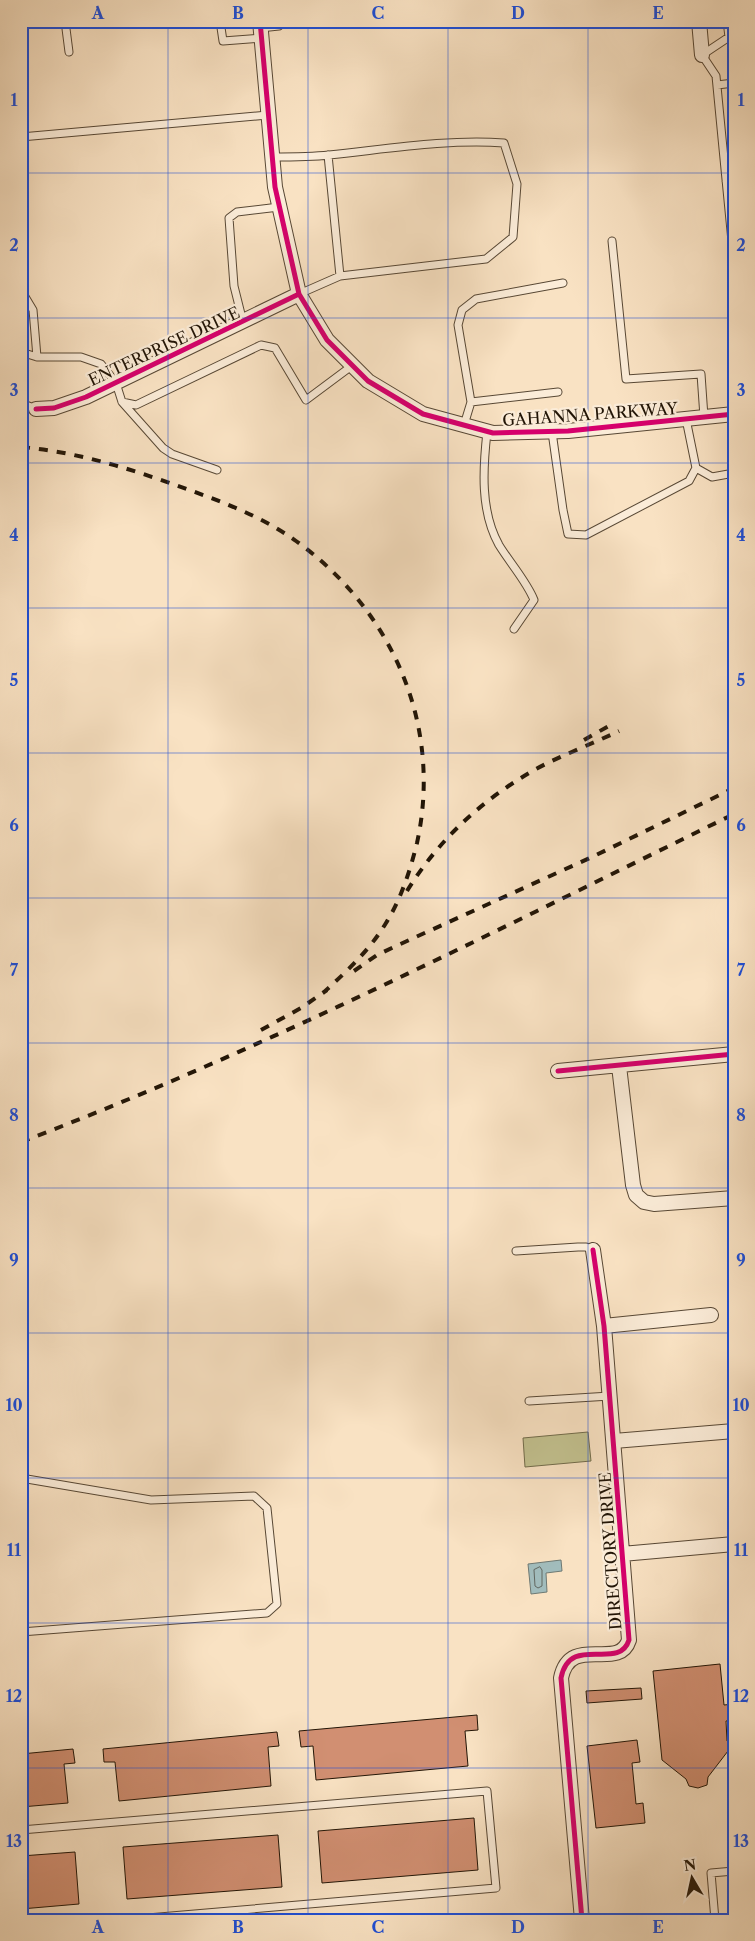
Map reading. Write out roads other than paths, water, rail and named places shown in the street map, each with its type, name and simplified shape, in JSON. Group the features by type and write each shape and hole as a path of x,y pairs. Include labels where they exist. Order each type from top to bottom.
{"street":[{"path":"699,21 702,55"},
{"name":"GAHANNA PARKWAY","path":"261,29 275,187 298,294 327,340 368,381 423,414 494,434 552,432 734,414"},
{"name":"ENTERPRISE DRIVE","path":"36,410 54,408 86,397 298,294"},
{"path":"558,1071 734,1054"},
{"path":"619,1066 633,1185 636,1195 644,1202 654,1204 734,1198"},
{"name":"DIRECTORY DRIVE","path":"582,1920 561,1678 564,1667 571,1658 622,1651 627,1646 629,1633 604,1326 593,1250"},
{"path":"604,1326 711,1315"},
{"path":"614,1441 734,1431"},
{"path":"622,1554 734,1544"}],"lane":[{"path":"65,21 69,52"},
{"path":"220,21 223,41 261,29 279,26 284,21"},
{"path":"727,21 728,37 702,55 716,76 730,181 734,262"},
{"path":"717,85 734,83"},
{"path":"21,137 268,114"},
{"path":"272,157 328,155 400,146 475,141 504,143 516,184 513,237 486,259 340,276 298,294"},
{"path":"328,155 340,276"},
{"path":"243,322 234,286 229,218 237,212 279,207"},
{"path":"612,241 626,380 701,374 704,417"},
{"path":"464,425 471,402 458,325 462,310 476,299 563,283"},
{"path":"21,290 33,310 37,357"},
{"path":"122,402 136,405 261,345 275,348 306,400 353,365"},
{"path":"21,352 37,357 81,357 101,364 116,383 122,402 163,448 172,454 217,470"},
{"path":"471,402 558,392"},
{"path":"21,403 36,410"},
{"path":"21,410 36,410"},
{"path":"552,432 568,534 586,535 689,481 696,468 686,419"},
{"path":"487,432 483,468 489,520 498,542 519,577 529,588 534,600 514,630"},
{"path":"696,468 712,477 734,473"},
{"path":"516,1252 578,1247 586,1247 593,1250"},
{"path":"529,1401 610,1396"},
{"path":"21,1478 151,1500 254,1496 267,1508 277,1604 267,1613 21,1632"},
{"path":"21,1830 487,1791 496,1888 124,1920"},
{"path":"715,1920 711,1873 734,1871"}],"water":[{"path":"561,1560 562,1571 546,1573 547,1592 531,1594 528,1564"}],"railway":[{"path":"21,447 65,453 129,470 205,496 259,518 296,541 330,569 359,601 383,636 402,674 415,714 423,756 423,799 417,843 404,884 386,923 365,952 323,993"},
{"path":"584,740 614,723"},
{"path":"407,891 433,854 448,837 498,793 536,769 619,731"},
{"path":"354,971 377,955 592,857 734,788"},
{"path":"21,1142 203,1068 292,1028 470,944 734,814"},
{"path":"261,1030 301,1008 327,990"}]}
